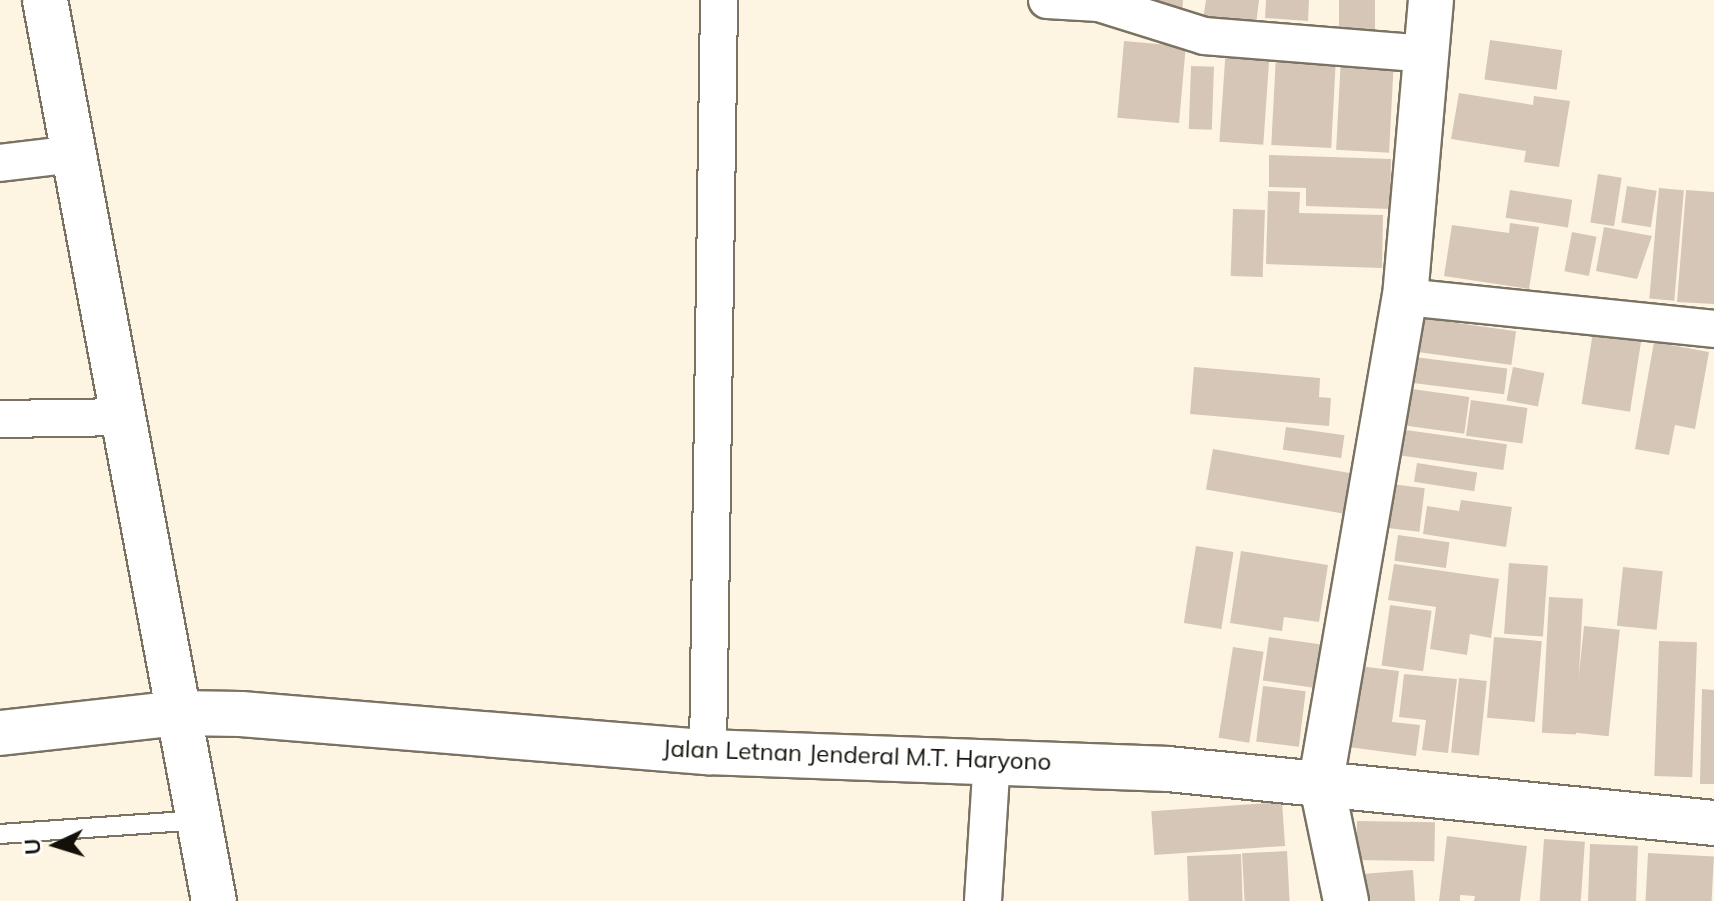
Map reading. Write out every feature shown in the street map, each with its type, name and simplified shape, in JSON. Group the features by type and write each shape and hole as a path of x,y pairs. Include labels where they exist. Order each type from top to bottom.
{"street":[{"path":"45,0 214,901"},
{"path":"708,752 719,0"},
{"path":"1047,0 1099,3 1204,36 1429,54"},
{"path":"1346,901 1321,781 1405,297 1429,54 1431,0"},
{"path":"0,163 74,154"},
{"path":"1405,297 1714,329"},
{"path":"0,419 125,417"},
{"name":"Jalan Letnan Jenderal M.T. Haryono","path":"0,733 178,713 418,725 708,752 992,759 1321,781 1714,823"},
{"path":"983,901 992,759"}],"lane":[{"path":"0,834 199,820"}],"building":[{"path":"1154,0 1183,0 1182,16 1153,13"},
{"path":"1206,0 1259,0 1255,33 1202,26"},
{"path":"1266,0 1309,0 1308,21 1265,18"},
{"path":"1339,0 1375,0 1375,39 1339,39"},
{"path":"1490,40 1562,50 1557,90 1484,80"},
{"path":"1124,41 1186,46 1179,123 1117,118"},
{"path":"1226,47 1270,50 1263,145 1219,142"},
{"path":"1276,55 1336,58 1331,148 1271,145"},
{"path":"1341,57 1394,60 1389,153 1336,150"},
{"path":"1191,66 1214,67 1212,130 1189,129"},
{"path":"1459,93 1533,105 1534,96 1570,101 1559,167 1524,162 1526,151 1451,139"},
{"path":"1269,155 1391,159 1390,209 1306,206 1306,188 1269,187"},
{"path":"1598,174 1622,178 1614,226 1590,222"},
{"path":"1627,186 1657,191 1651,227 1621,223"},
{"path":"1659,188 1684,190 1674,301 1649,299"},
{"path":"1510,190 1572,200 1568,228 1506,218"},
{"path":"1686,190 1714,192 1714,304 1677,302"},
{"path":"1268,191 1300,192 1299,213 1383,215 1382,268 1266,264"},
{"path":"1233,209 1265,210 1263,277 1231,276"},
{"path":"1510,223 1539,227 1529,289 1444,276 1452,225 1509,233"},
{"path":"1604,227 1652,236 1637,279 1596,271"},
{"path":"1572,232 1597,237 1589,276 1564,271"},
{"path":"1421,318 1516,331 1511,365 1416,352"},
{"path":"1593,332 1641,340 1630,412 1582,404"},
{"path":"1654,342 1709,352 1695,429 1675,425 1669,455 1635,449"},
{"path":"1414,357 1507,368 1504,394 1411,383"},
{"path":"1194,367 1320,378 1319,397 1331,398 1329,426 1190,414"},
{"path":"1513,367 1544,373 1538,406 1507,400"},
{"path":"1405,388 1469,397 1464,434 1400,425"},
{"path":"1471,400 1527,408 1522,444 1466,436"},
{"path":"1286,427 1344,435 1341,458 1283,450"},
{"path":"1399,429 1507,444 1503,470 1395,455"},
{"path":"1213,449 1354,474 1347,514 1206,489"},
{"path":"1417,463 1477,473 1474,491 1414,482"},
{"path":"1391,484 1425,488 1419,532 1386,528"},
{"path":"1461,500 1512,507 1506,547 1423,534 1427,506 1459,511"},
{"path":"1398,535 1449,542 1446,568 1394,561"},
{"path":"1196,546 1234,552 1221,629 1184,623"},
{"path":"1241,551 1328,565 1319,622 1284,617 1282,631 1230,623"},
{"path":"1509,563 1548,566 1543,637 1504,634"},
{"path":"1394,564 1499,579 1491,638 1470,634 1467,655 1430,649 1436,607 1388,600"},
{"path":"1623,567 1663,571 1657,630 1617,626"},
{"path":"1549,597 1583,599 1576,735 1542,733"},
{"path":"1390,605 1432,611 1423,671 1382,665"},
{"path":"1584,626 1620,630 1609,736 1573,732"},
{"path":"1269,637 1321,644 1315,688 1263,681"},
{"path":"1494,637 1542,641 1535,722 1487,718"},
{"path":"1659,641 1697,642 1692,777 1654,776"},
{"path":"1233,647 1264,652 1249,743 1219,738"},
{"path":"1351,665 1399,671 1392,722 1420,725 1416,756 1341,746"},
{"path":"1404,674 1457,679 1448,753 1422,750 1426,720 1399,717"},
{"path":"1459,678 1487,681 1479,756 1451,753"},
{"path":"1263,686 1306,691 1299,747 1256,742"},
{"path":"1702,689 1714,690 1714,784 1700,784"},
{"path":"1282,802 1285,846 1154,855 1151,811"},
{"path":"1357,821 1435,822 1434,861 1356,860"},
{"path":"1447,836 1527,846 1520,901 1474,901 1475,896 1460,895 1460,901 1439,901"},
{"path":"1544,839 1585,842 1581,901 1540,901"},
{"path":"1590,844 1638,846 1636,901 1588,901"},
{"path":"1287,851 1290,901 1245,901 1242,853"},
{"path":"1648,853 1714,856 1712,901 1645,901"},
{"path":"1241,854 1243,901 1189,901 1187,856"},
{"path":"1413,870 1415,901 1363,901 1362,874"}]}
